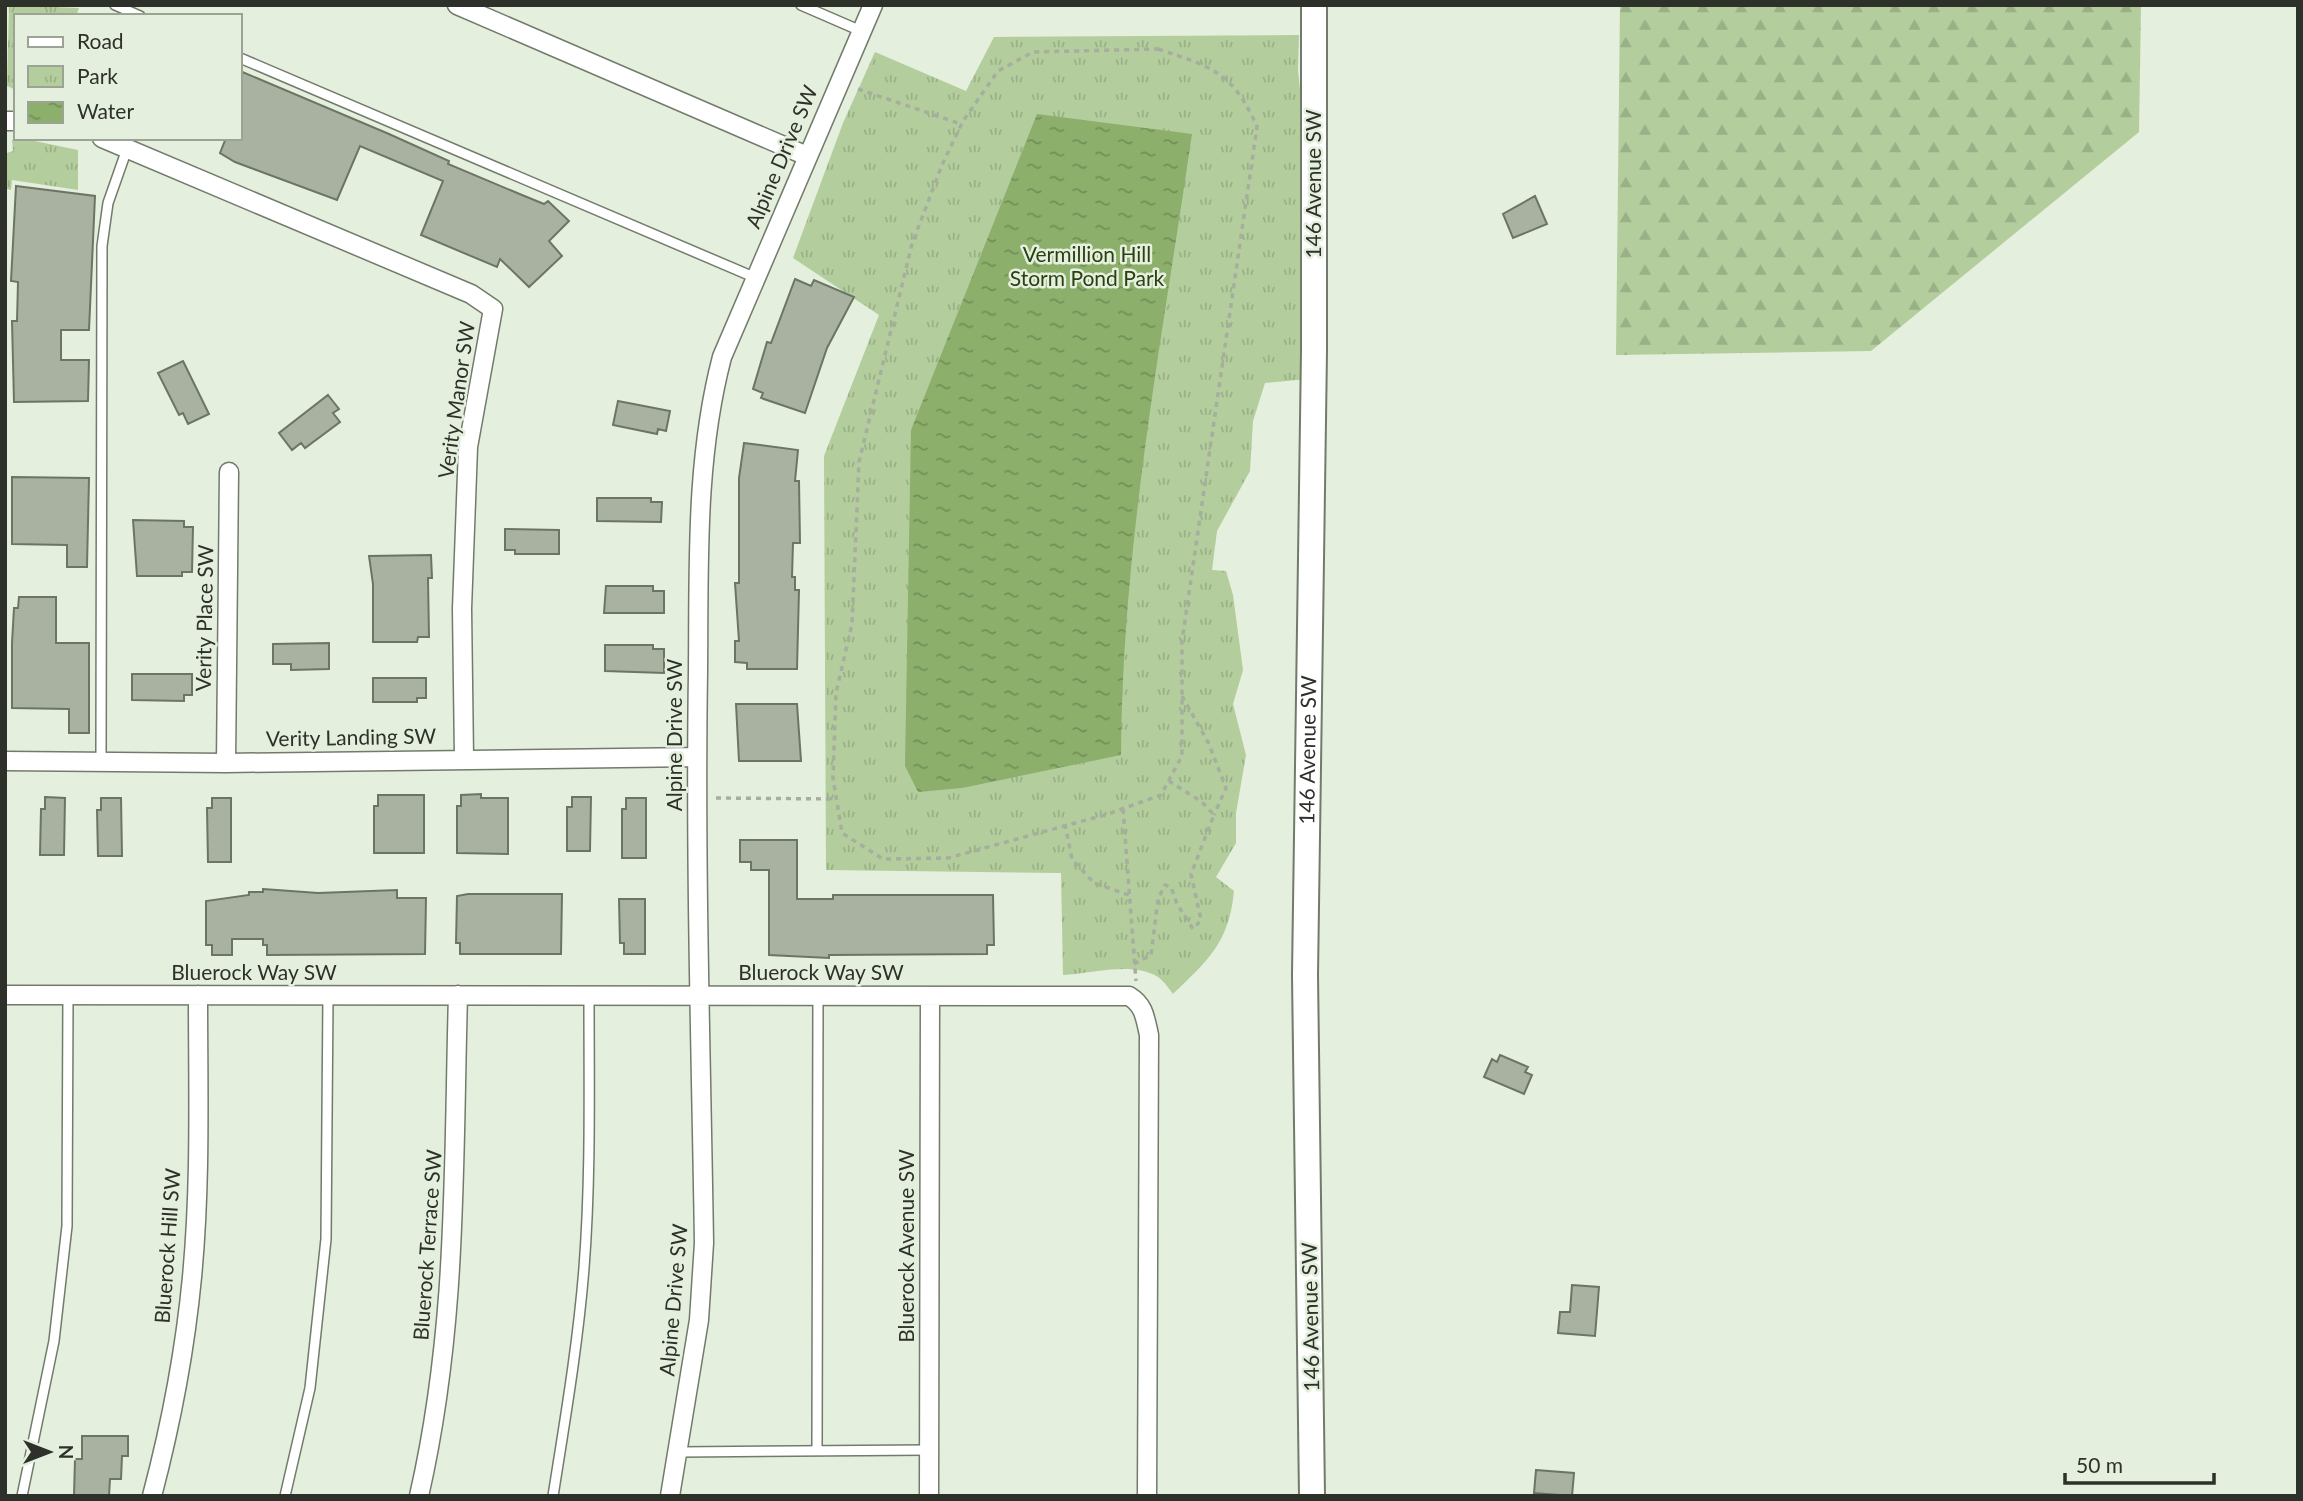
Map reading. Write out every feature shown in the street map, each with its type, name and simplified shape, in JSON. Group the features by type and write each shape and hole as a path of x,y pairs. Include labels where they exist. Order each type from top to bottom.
{"street":[{"path":"457,5 807,156"},
{"name":"Alpine Drive SW","path":"670,1496 680,1452 699,1320 704,1243 697,757 700,509 704,444 710,402 722,357 873,5"},
{"name":"146 Avenue SW","path":"1312,1496 1305,975 1314,351 1314,5"},
{"name":"Verity Manor SW","path":"107,140 471,294 494,309 481,362 468,447 462,609 464,758"},
{"name":"Verity Place SW","path":"226,763 229,472"},
{"name":"Verity Landing SW","path":"5,761 226,763 697,757"},
{"name":"Bluerock Way SW","path":"5,995 1117,995 1129,996 1139,1002"},
{"name":"Bluerock Hill SW","path":"152,1496 183,1352 192,1275 197,1183 198,995"},
{"name":"Bluerock Terrace SW","path":"419,1496 449,1317 457,1142 458,995"},
{"name":"Bluerock Avenue SW","path":"929,1496 930,996"},
{"path":"1139,1002 1149,1035 1147,1496"}],"lane":[{"path":"115,5 135,14"},
{"path":"800,5 862,31"},
{"path":"242,59 756,278"},
{"path":"101,760 102,246 108,203 127,149"},
{"path":"553,1496 572,1375 584,1268 590,1130 589,995"},
{"path":"22,1496 54,1341 67,1226 68,996"},
{"path":"285,1496 310,1388 326,1239 328,996"},
{"path":"817,1451 818,996"},
{"path":"680,1452 929,1450"}],"path":[{"path":"1158,49 1212,67 1245,99 1257,127 1182,641 1182,695 1182,756 1161,795 948,858 883,859 842,833 833,778 836,693 852,624 859,462 912,244 961,124 998,71 1033,52 1158,49"},
{"path":"838,84 880,94 961,124"},
{"path":"1134,964 1151,956 1158,899 1165,885 1171,887 1177,904 1193,929 1201,920 1191,874 1226,788 1209,744 1182,695"},
{"path":"1169,780 1200,800 1214,815"},
{"path":"697,799 836,799"},
{"path":"1123,808 1139,1002"},
{"path":"1065,824 1072,859 1094,883 1129,895"}],"green space":[{"path":"9,5 79,8 77,14 14,14 14,89 7,86"},
{"path":"1620,5 2141,5 2139,132 1871,351 1616,355"},
{"name":"Vermillion Hill Storm Pond Park","path":"1299,35 1298,70 1305,137 1308,379 1265,383 1253,421 1250,471 1217,531 1212,570 1226,571 1233,595 1243,670 1233,704 1246,755 1236,813 1236,843 1216,877 1234,891 1231,909 1215,949 1173,994 1158,977 1148,972 1124,969 1063,975 1061,873 826,870 824,456 879,315 793,258 843,123 875,52 966,91 994,37"},
{"path":"12,140 30,140 78,150 78,190 12,180 11,190 7,189 7,153 13,151"}],"water":[{"path":"1037,114 1192,134 1136,521 1123,677 1121,755 962,788 918,792 905,766 911,430"}],"building":[{"path":"242,72 389,134 449,161 448,164 544,204 548,201 569,221 549,241 562,256 529,287 500,259 497,267 421,235 443,181 360,146 337,200 235,162 220,153 225,140 242,140"},
{"path":"16,186 95,196 89,330 61,330 61,360 89,360 88,401 14,402 12,321 17,321 18,282 11,281"},
{"path":"1535,196 1547,224 1513,238 1503,214"},
{"path":"795,279 811,286 814,280 854,297 827,348 805,413 761,398 763,393 753,389 767,342 771,343"},
{"path":"183,361 209,414 188,424 183,413 179,415 158,373"},
{"path":"328,395 339,409 333,413 340,422 305,448 301,443 292,450 279,433"},
{"path":"618,401 670,411 666,431 658,429 657,434 613,425"},
{"path":"744,443 798,450 795,481 799,481 800,543 793,543 792,577 795,577 795,590 799,590 797,669 747,669 747,663 735,662 735,641 739,641 735,583 739,583 739,478"},
{"path":"12,477 89,478 87,567 67,567 67,545 12,544"},
{"path":"597,498 651,498 651,502 662,502 661,522 597,521"},
{"path":"133,520 184,521 184,527 193,527 192,572 182,572 182,576 137,576"},
{"path":"505,529 559,530 559,554 515,554 515,550 505,550"},
{"path":"431,555 432,578 428,578 429,637 418,637 417,642 373,642 373,584 369,556"},
{"path":"606,586 653,586 653,591 664,591 664,613 604,613"},
{"path":"19,597 56,597 56,643 89,643 89,733 69,733 69,709 12,708 14,608 18,608"},
{"path":"329,643 329,669 291,670 291,664 273,664 273,644"},
{"path":"605,645 653,645 653,649 664,649 664,673 605,671"},
{"path":"132,674 192,674 192,695 184,695 184,701 132,700"},
{"path":"373,678 426,678 426,698 417,698 417,702 373,702"},
{"path":"736,704 797,704 801,761 739,761"},
{"path":"481,794 481,798 508,798 508,854 457,853 457,806 461,806 461,795"},
{"path":"378,795 424,795 424,853 374,853 374,806 378,806"},
{"path":"45,797 65,798 64,855 40,855 41,809 45,809"},
{"path":"572,797 591,797 590,851 567,851 567,807 572,807"},
{"path":"101,798 121,798 122,856 98,856 97,810 101,810"},
{"path":"212,798 231,798 231,862 208,862 207,808 212,808"},
{"path":"626,798 646,798 646,858 622,858 622,809 626,809"},
{"path":"740,840 797,840 797,899 833,899 833,895 993,895 994,945 987,945 987,954 829,955 829,958 769,955 769,870 751,870 751,862 740,862"},
{"path":"263,889 318,893 397,890 397,898 426,898 425,954 267,955 267,945 263,945 263,939 232,939 232,955 212,955 212,945 206,945 206,901 249,895 249,892 263,892"},
{"path":"562,894 561,954 460,954 460,943 456,943 457,896"},
{"path":"619,899 645,899 645,954 624,954 624,943 620,943"},
{"path":"1500,1055 1528,1067 1525,1072 1532,1075 1524,1094 1484,1077 1492,1059 1497,1062"},
{"path":"1572,1285 1599,1287 1595,1336 1558,1333 1560,1312 1570,1312"},
{"path":"82,1436 128,1436 128,1456 122,1456 121,1479 110,1479 109,1496 74,1496 75,1459 82,1459"},
{"path":"1536,1470 1574,1473 1572,1496 1534,1493"}]}
